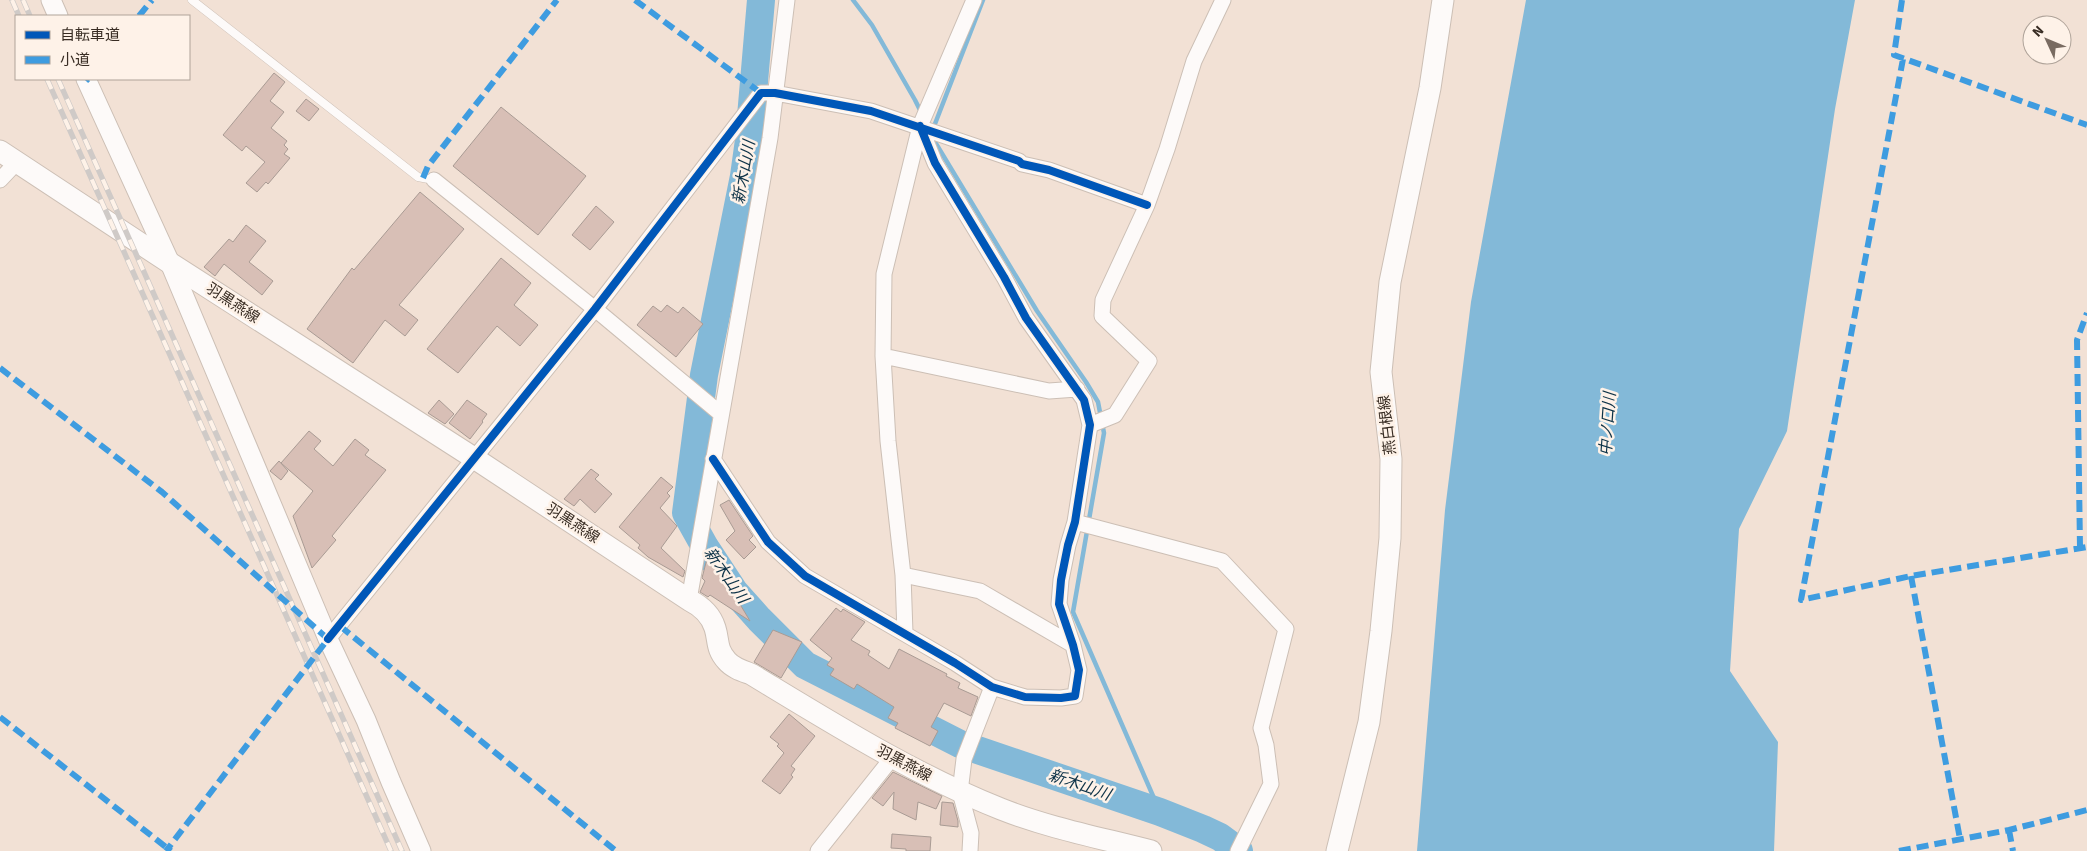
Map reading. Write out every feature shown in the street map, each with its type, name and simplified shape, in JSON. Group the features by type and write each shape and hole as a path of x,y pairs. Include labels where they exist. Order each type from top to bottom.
{"main road":[{"name":"燕白根線","path":"1337,851 1369,722 1382,631 1390,538 1392,459 1381,372 1390,282 1430,88 1443,0"},
{"name":"羽黒燕線","path":"9,157 474,458 689,600 702,606 715,628 717,646 727,661 892,758 960,792 1002,810 1051,826 1144,850"}],"street":[{"path":"52,0 58,15"},
{"path":"689,600 770,138 787,0"},
{"path":"905,633 903,575 888,441 883,356 884,274 920,126 974,0"},
{"path":"1090,425 1116,415 1149,361 1102,316 1103,300 1147,205 1167,149 1194,61 1223,0"},
{"path":"86,80 170,263 328,639 366,720 421,851"},
{"path":"328,639 595,309 761,93 775,93 871,111 920,126 1019,161 1022,164 1049,170 1147,205"},
{"path":"713,459 768,542 805,576 905,633 992,687 1025,697 1061,698 1075,696 1079,670 1073,645 1059,604 1068,545 1075,522 1090,425 1084,400 1026,318 1004,277 935,163 920,126"},
{"path":"0,180 9,157"},
{"path":"434,180 595,309 721,414"},
{"path":"883,356 1049,391 1077,390"},
{"path":"1075,522 1222,561 1286,629 1261,728 1266,745 1271,784 1238,851"},
{"path":"903,575 980,591 1073,645"},
{"path":"970,851 970,834 960,792 964,759 992,687"},
{"path":"818,851 892,758"}],"lane":[{"path":"192,0 418,177 434,180"}],"water":[{"name":"中ノ口川","path":"1526,0 1855,0 1835,109 1787,431 1739,529 1730,671 1778,742 1774,851 1417,851 1445,510 1471,302"}],"building":[{"path":"274,73 285,82 270,101 284,112 271,128 287,141 284,145 288,149 284,154 290,158 268,184 266,182 257,192 246,183 265,162 246,146 242,151 223,135"},
{"path":"306,99 319,109 309,121 296,111"},
{"path":"501,107 586,176 538,235 453,166"},
{"path":"420,192 464,229 399,305 418,320 405,336 385,320 353,363 307,329 352,268 354,270"},
{"path":"596,206 614,222 590,250 572,235"},
{"path":"246,225 266,241 249,262 273,281 262,295 224,264 215,276 204,267 229,239 233,242"},
{"path":"501,258 531,283 514,305 538,325 520,346 497,326 458,373 427,349"},
{"path":"667,305 678,313 683,307 703,324 676,357 637,325 653,306 661,312"},
{"path":"439,400 454,414 445,424 428,413"},
{"path":"467,400 487,414 470,439 449,423"},
{"path":"309,431 321,441 314,449 333,466 355,439 369,450 365,455 386,470 332,536 336,540 312,568 293,516 313,491 281,463"},
{"path":"279,461 288,471 281,480 270,471"},
{"path":"591,469 599,475 595,479 612,494 595,513 580,499 574,506 564,499"},
{"path":"661,477 673,487 667,493 670,496 660,508 677,526 661,548 685,571 683,577 648,557 638,548 640,545 619,527"},
{"path":"729,500 753,536 749,540 756,547 744,559 726,540 735,531 720,505"},
{"path":"708,555 730,572 725,579 750,621 710,595 708,597 700,592 705,581 702,578"},
{"path":"836,608 841,612 843,609 865,622 851,640 870,651 868,655 889,669 899,649 947,674 946,676 960,683 958,688 978,697 971,716 944,703 931,727 938,731 930,746 895,728 898,723 888,718 894,707 857,684 854,689 830,675 834,669 827,665 832,658 810,640"},
{"path":"773,630 802,642 781,678 754,662"},
{"path":"789,714 815,736 791,766 795,769 791,775 793,777 780,794 762,781 784,753 777,746 779,744 770,737"},
{"path":"893,772 942,796 936,809 918,802 916,820 893,809 894,792 883,806 872,798"},
{"path":"942,802 953,803 958,827 940,825"},
{"path":"892,834 931,837 930,851 906,851 906,849 891,848"}],"waterway":[{"name":"新木山川","path":"761,0 749,140 744,176 704,375 686,513 705,547 734,591 805,665 960,744 1160,812 1220,837 1239,851"},
{"path":"853,0 872,25 922,114"},
{"path":"933,129 983,0"},
{"path":"932,137 1037,311 1098,402 1104,433 1073,612 1160,812"}],"railway":[{"path":"12,0 19,15"},
{"path":"23,0 30,15"},
{"path":"47,80 391,851"},
{"path":"58,80 402,851"}],"marked path":[{"path":"140,15 152,0"},
{"path":"423,178 428,166 557,0"},
{"path":"635,0 761,93"},
{"path":"1902,0 1894,55 2087,125"},
{"path":"1903,59 1801,600 1911,576 2087,547"},
{"path":"2080,548 2077,340 2087,313"},
{"path":"0,368 162,492 328,639 166,851"},
{"path":"1911,576 1960,839"},
{"path":"340,626 616,851"},
{"path":"0,717 171,851"},
{"path":"1899,851 2009,830 2087,810"},
{"path":"2009,830 2013,851"}],"cycle path":[{"path":"328,639 595,309 761,93 775,93 871,111 1019,161 1022,164 1049,170 1147,205"},
{"path":"713,459 768,542 805,576 955,663 992,687 1025,697 1061,698 1075,696 1079,670 1073,645 1059,604 1061,580 1075,522 1090,425 1084,400 1026,318 1004,277 935,163 920,126"}]}
